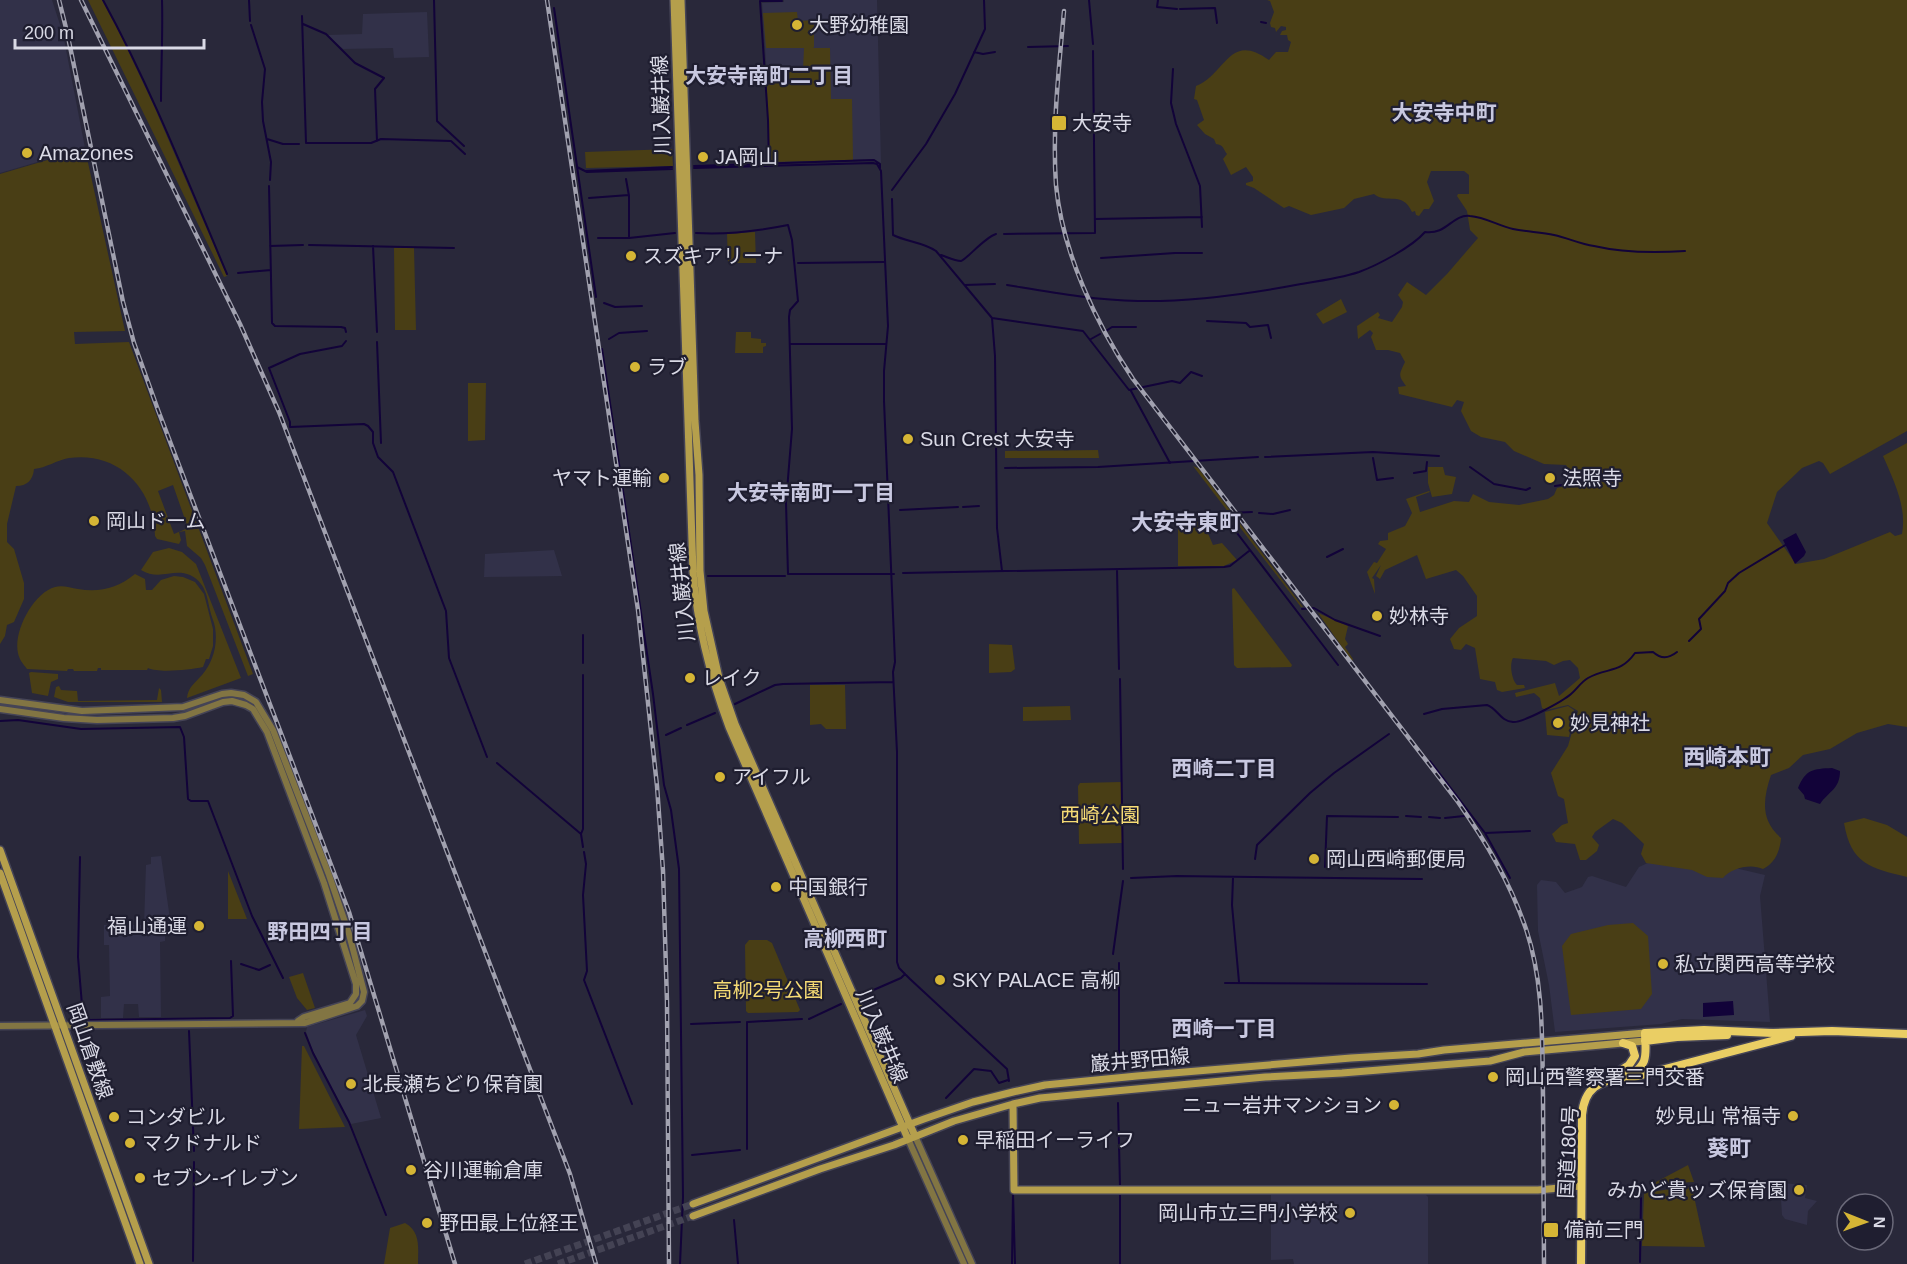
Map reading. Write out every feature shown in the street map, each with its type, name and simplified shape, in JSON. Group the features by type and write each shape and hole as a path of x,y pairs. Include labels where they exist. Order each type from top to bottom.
{"highway":[{"path":"1645,1037 1704,1029 1773,1033 1832,1031 1907,1034"},
{"path":"1605,1081 1643,1076 1808,1032"},
{"name":"国道180号","path":"1581,1264 1582,1110 1590,1091 1605,1081 1632,1072 1641,1065 1645,1056 1645,1037"},
{"path":"1605,1081 1633,1060 1632,1046 1623,1043"}],"main road":[{"name":"川入巌井線","path":"674,0 693,572 703,646 729,727 912,1137"},
{"name":"川入巌井線","path":"681,0 695,421 699,475 700,571 708,636 719,678 735,724 906,1126"},
{"name":"岡山倉敷線","path":"0,850 149,1264"},
{"name":"岡山倉敷線","path":"0,873 140,1264"},
{"name":"巌井野田線","path":"693,1204 973,1102 1045,1085 1444,1050 1645,1037"},
{"name":"巌井野田線","path":"693,1216 820,1169 867,1155 954,1121 1013,1104 1075,1094 1490,1061 1524,1052 1623,1043 1645,1037"},
{"path":"1013,1104 1014,1190 1505,1190 1581,1186"}],"street":[{"path":"0,700 82,711 183,707 231,693 244,695 256,702 273,730 324,864 349,934 364,986 363,998 357,1006 305,1023 298,1021 0,1026"},
{"path":"0,709 81,720 172,718 232,701 253,709 267,732 320,872 356,984 356,994 350,1003 304,1017 298,1021"},
{"path":"912,1137 964,1264"},
{"path":"912,1137 972,1264"}],"shaded area":[{"path":"0,0 52,0 63,34 85,148 0,173"},
{"path":"784,0 877,0 881,163 874,159 770,162 770,120 762,3 784,2"},
{"path":"427,12 429,57 394,58 393,48 343,49 327,35 362,34 363,14"},
{"path":"1796,533 1806,552 1795,564 1783,540"},
{"path":"554,550 562,576 484,577 485,554"},
{"path":"1832,768 1840,771 1840,777 1820,804 1805,799 1798,788 1804,777 1811,771"},
{"path":"161,856 170,919 165,919 165,941 160,942 161,1017 139,1017 138,1004 124,1004 123,1018 101,1018 101,997 110,996 109,945 104,945 104,925 144,925 146,865 151,864 151,857"},
{"path":"1652,861 1735,868 1765,875 1760,896 1770,1022 1682,1019 1661,1024 1555,1032 1549,985 1538,931 1537,885 1541,880 1556,882 1565,893 1582,887 1588,877 1592,876 1626,887 1639,867"},
{"path":"1733,1001 1734,1015 1703,1017 1703,1003"},
{"name":"北長瀬ちどり保育園","path":"365,1010 367,1016 356,1035 381,1118 351,1124 313,1051 306,1032 307,1027"},
{"path":"1780,1183 1807,1185 1805,1198 1817,1201 1808,1211 1807,1225 1785,1219 1782,1215 1781,1199 1773,1185"},
{"name":"岡山市立三門小学校","path":"1271,1192 1424,1193 1428,1197 1428,1264 1294,1264 1293,1259 1271,1260"}],"green space":[{"path":"88,0 102,0 123,40 227,276 224,277"},
{"path":"1267,0 1907,0 1907,431 1830,474 1819,461 1802,468 1777,492 1767,523 1796,564 1824,559 1890,532 1895,536 1902,534 1901,504 1883,456 1907,443 1907,727 1888,724 1857,733 1830,749 1803,755 1789,768 1771,775 1766,792 1766,816 1769,824 1781,838 1776,856 1763,869 1753,866 1742,868 1723,878 1707,877 1692,870 1646,863 1641,854 1644,844 1622,823 1613,819 1595,832 1592,837 1599,845 1597,851 1586,860 1580,860 1575,844 1556,842 1552,834 1568,823 1564,799 1558,796 1551,773 1568,746 1578,711 1568,705 1546,710 1542,708 1540,698 1534,693 1516,697 1515,693 1555,683 1559,696 1580,678 1578,668 1570,660 1554,665 1546,661 1513,658 1511,668 1514,680 1517,685 1524,685 1525,688 1502,692 1497,690 1495,682 1480,679 1475,648 1466,644 1461,650 1454,649 1450,639 1459,628 1477,616 1477,596 1456,570 1426,579 1417,555 1385,570 1380,579 1376,576 1381,565 1372,578 1375,594 1367,572 1374,562 1377,563 1386,549 1378,544 1380,541 1388,540 1388,533 1405,526 1412,513 1406,499 1430,492 1416,497 1420,512 1417,513 1454,501 1469,502 1473,494 1489,502 1519,505 1548,499 1554,495 1557,488 1582,482 1582,479 1571,473 1566,465 1544,464 1514,451 1505,442 1481,437 1471,431 1461,411 1464,402 1457,400 1452,407 1399,394 1398,387 1406,386 1401,377 1405,362 1400,353 1376,350 1371,337 1373,333 1370,330 1358,339 1357,326 1378,312 1380,315 1378,318 1392,322 1402,307 1403,302 1398,295 1407,282 1426,295 1478,238 1470,230 1467,211 1457,196 1458,194 1469,194 1469,175 1464,171 1431,171 1427,182 1434,201 1429,209 1424,209 1419,216 1415,211 1412,212 1404,201 1374,194 1354,199 1344,208 1311,215 1289,206 1284,208 1246,185 1253,181 1253,177 1246,167 1231,175 1223,159 1227,154 1221,145 1216,144 1214,139 1205,134 1197,125 1204,120 1197,100 1194,99 1196,86 1206,80 1236,52 1245,50 1256,52 1269,60 1276,52 1288,52 1291,42 1287,35 1280,35 1286,27 1281,26 1276,32 1275,28 1271,27 1274,12 1270,1"},
{"path":"797,12 798,21 814,20 813,48 830,48 831,99 852,99 853,160 770,162 766,70 803,70 804,48 766,48 763,13"},
{"path":"85,149 125,331 74,332 75,344 129,342 253,674 248,676 205,565 201,558 187,546 185,531 179,532 181,540 179,544 157,539 148,503 141,489 118,467 87,457 60,460 34,469 29,482 16,486 7,524 7,542 14,549 24,583 24,599 14,622 7,625 5,636 0,644 0,174","holes":["173,485 188,528 174,534 158,491"]},
{"path":"672,149 673,166 586,168 585,152"},
{"path":"755,232 756,263 728,263 727,234"},
{"path":"394,248 414,248 416,330 395,330"},
{"path":"1341,299 1347,312 1323,324 1316,314"},
{"path":"736,332 751,332 751,338 761,339 761,343 766,343 763,353 735,353"},
{"path":"468,383 486,383 485,440 468,441"},
{"path":"1098,450 1099,458 1005,458 1005,451"},
{"path":"1193,466 1198,468 1303,607 1301,607"},
{"path":"1428,467 1443,467 1445,475 1456,477 1452,494 1432,497 1428,483"},
{"path":"1178,514 1200,515 1213,545 1222,543 1237,560 1224,566 1178,566"},
{"path":"169,548 182,552 196,564 241,678 187,698 190,688 206,670 212,659 216,640 215,627 199,581 184,573 160,575 141,570 153,552"},
{"path":"135,574 145,579 146,590 152,590 161,580 174,576 195,582 204,594 213,629 213,646 209,659 206,659 203,667 166,671 148,668 147,670 101,670 98,668 97,671 27,669 21,661 17,644 26,614 39,597 58,586 101,590 122,583"},
{"path":"1234,588 1292,665 1291,667 1237,668 1234,665 1232,589"},
{"path":"1318,613 1348,626 1345,639 1348,644 1345,647 1352,661"},
{"path":"989,644 1012,645 1015,669 1011,672 989,673"},
{"path":"29,673 58,674 58,679 51,682 48,696 32,693"},
{"path":"810,685 845,685 846,729 826,729 821,724 810,725"},
{"path":"59,686 61,690 77,691 78,701 157,700 159,688 162,702 68,702 54,697 56,687"},
{"path":"1070,706 1071,720 1023,721 1023,707"},
{"path":"1568,706 1574,710 1569,737 1547,735 1545,712"},
{"name":"西崎公園","path":"1121,782 1122,843 1079,844 1078,786 1080,783"},
{"path":"1864,818 1887,825 1907,837 1907,877 1873,867 1857,856 1847,837 1844,823"},
{"path":"228,871 247,919 228,919"},
{"path":"1633,923 1648,936 1652,994 1641,1009 1571,1015 1562,946 1571,934 1608,925"},
{"name":"高柳2号公園","path":"749,940 767,940 772,943 800,1010 798,1012 748,1013 746,1011 745,945"},
{"path":"303,973 315,1008 307,1010 297,998 289,977"},
{"path":"302,1046 304,1046 345,1127 299,1129"},
{"path":"1688,1165 1694,1182 1656,1184 1656,1182"},
{"path":"1692,1187 1705,1247 1642,1246 1644,1193"},
{"path":"405,1223 416,1236 418,1264 384,1264 390,1228"}],"waterway":[{"path":"103,0 153,101 227,274"},
{"path":"161,101 162,0"},
{"path":"249,0 250,21"},
{"path":"434,0 437,121 464,146"},
{"path":"892,190 926,144 955,94 985,29 984,0"},
{"path":"1089,0 1093,44"},
{"path":"1158,0 1157,7 1177,9"},
{"path":"769,164 760,1 782,1"},
{"path":"554,8 596,297"},
{"path":"1180,9 1215,8 1217,23"},
{"path":"302,16 306,143 371,143 381,139 451,141 465,154"},
{"path":"1261,22 1266,23"},
{"path":"303,24 326,34 355,63 384,78 375,89 377,141"},
{"path":"251,25 265,69 262,102 263,121 271,162 270,180"},
{"path":"1028,47 1068,46"},
{"path":"1004,234 1095,233 1093,51"},
{"path":"974,52 983,54 995,52"},
{"path":"1173,69 1171,103 1176,124 1200,186 1202,227"},
{"path":"267,139 283,144 299,144"},
{"path":"694,166 874,160 880,164 880,168"},
{"path":"694,168 873,163 877,164 881,171 888,326 884,401 897,752 897,962 899,968 910,979 1007,1069 1009,1081"},
{"path":"577,167 587,172 672,169"},
{"path":"585,171 672,167"},
{"path":"626,179 629,196 629,238"},
{"path":"269,186 272,323 275,326 341,327 345,328 346,332"},
{"path":"589,198 629,195"},
{"path":"892,199 893,235 936,251 992,318 995,356 997,528 1002,571"},
{"path":"1007,285 1056,293 1138,301 1200,299 1261,291 1359,272 1394,255 1412,244 1425,232 1444,228 1464,216 1476,217 1513,229 1554,235 1584,244 1617,250 1685,251"},
{"path":"1095,219 1202,217"},
{"path":"696,233 742,232 788,225 792,240 798,301 790,310 789,317 792,429 786,503 788,574 894,574"},
{"path":"598,238 629,238 675,233"},
{"path":"941,255 961,261 996,234"},
{"path":"270,246 303,245"},
{"path":"309,245 454,248"},
{"path":"373,246 377,332"},
{"path":"1101,258 1202,253"},
{"path":"798,263 884,262"},
{"path":"238,273 271,270"},
{"path":"965,285 995,284"},
{"path":"604,303 615,307 642,306"},
{"path":"992,318 1083,331 1129,390 1172,381 1180,383 1191,372 1202,376"},
{"path":"1207,321 1246,323 1250,327 1268,325 1271,338"},
{"path":"1106,331 1112,327 1136,327"},
{"path":"609,339 619,333 647,331"},
{"path":"1091,339 1100,334"},
{"path":"346,341 342,346 300,354 269,368 290,427 364,424 373,432 373,443 378,457 393,472 446,611 449,658 487,757"},
{"path":"377,342 381,443"},
{"path":"790,344 886,344"},
{"path":"602,349 653,694 664,785 671,810 679,869 683,1197 680,1264"},
{"path":"1131,391 1170,463"},
{"path":"1265,457 1373,452 1439,456"},
{"path":"1005,468 1098,467 1258,457"},
{"path":"1373,458 1377,480 1393,478"},
{"path":"1414,473 1426,471 1427,462"},
{"path":"1470,467 1494,484 1526,490 1530,488"},
{"path":"1555,486 1581,480"},
{"path":"963,507 979,506"},
{"path":"900,510 958,507"},
{"path":"1259,513 1273,514 1290,510"},
{"path":"1229,513 1252,512"},
{"path":"1224,516 1338,665"},
{"path":"1689,641 1701,629 1699,619 1725,591 1728,583 1739,573 1787,544"},
{"path":"1327,557 1343,549"},
{"path":"903,573 1224,567 1230,566 1249,551"},
{"path":"1117,570 1119,669"},
{"path":"708,576 785,576"},
{"path":"1302,609 1314,608 1335,620 1380,636"},
{"path":"583,635 583,663"},
{"path":"1424,714 1442,709 1487,705 1505,719 1518,721 1560,701 1588,678 1619,667 1635,653 1653,652 1665,657 1677,652"},
{"path":"581,834 583,829 583,675"},
{"path":"1120,679 1123,869"},
{"path":"735,704 775,685 893,682"},
{"path":"687,725 715,713"},
{"path":"0,721 18,720 81,729 180,727 184,737 188,799 208,801 252,916 283,978"},
{"path":"666,735 681,728"},
{"path":"1255,859 1257,845 1310,793 1389,734"},
{"path":"1430,761 1485,833 1510,878"},
{"path":"497,763 581,834 583,847"},
{"path":"1325,867 1327,816 1398,817"},
{"path":"1406,816 1421,817"},
{"path":"1445,818 1464,816"},
{"path":"1429,817 1440,818"},
{"path":"1485,833 1530,831"},
{"path":"584,852 586,864 583,895 587,971 584,980 632,1104"},
{"path":"80,857 78,957 83,1017 87,1020 230,1018 233,1016 231,961"},
{"path":"1131,878 1177,876 1422,879"},
{"path":"1233,878 1232,905 1239,982"},
{"path":"1113,954 1123,881"},
{"path":"1119,963 1119,1066"},
{"path":"241,964 259,970 270,965"},
{"path":"862,995 901,978 905,974"},
{"path":"1225,983 1427,984"},
{"path":"809,1019 841,1004"},
{"path":"748,1022 802,1019"},
{"path":"691,1024 740,1022"},
{"path":"747,1022 747,1149"},
{"path":"189,1031 194,1151"},
{"path":"305,1033 349,1122 386,1215"},
{"path":"946,1098 974,1069 991,1071 999,1083 1008,1080"},
{"path":"1118,1103 1120,1186"},
{"path":"692,1155 740,1150"},
{"path":"193,1261 194,1162"},
{"path":"1013,1193 1015,1264"},
{"path":"1012,1264 1013,1193"},
{"path":"1120,1193 1120,1264"},
{"path":"1640,1262 1641,1198"},
{"path":"734,1220 738,1264"}],"tunnel":[{"path":"525,1264 693,1204"},
{"path":"558,1264 693,1216"}],"railway":[{"path":"59,0 123,302 134,343 349,912 455,1264"},
{"path":"81,0 240,324 279,412 570,1174 596,1264"},
{"path":"547,0 638,610 657,786 663,871 667,1002 669,1264"},
{"path":"1064,11 1055,119 1056,185 1065,235 1073,261 1106,335 1133,379 1458,802 1496,863 1520,912 1532,949 1541,1011 1544,1264"}],"place":[{"name":"大野幼稚園","path":"797,25"},
{"name":"大安寺","path":"1059,123"},
{"name":"Amazones","path":"27,153"},
{"name":"JA岡山","path":"703,157"},
{"name":"スズキアリーナ","path":"631,256"},
{"name":"ラブ","path":"635,367"},
{"name":"Sun Crest 大安寺","path":"908,439"},
{"name":"ヤマト運輸","path":"664,478"},
{"name":"法照寺","path":"1550,478"},
{"name":"岡山ドーム","path":"94,521"},
{"name":"妙林寺","path":"1377,616"},
{"name":"レイク","path":"690,678"},
{"name":"妙見神社","path":"1558,723"},
{"name":"アイフル","path":"720,777"},
{"name":"岡山西崎郵便局","path":"1314,859"},
{"name":"中国銀行","path":"776,887"},
{"name":"福山通運","path":"199,926"},
{"name":"私立関西高等学校","path":"1663,964"},
{"name":"SKY PALACE 高柳","path":"940,980"},
{"name":"岡山西警察署三門交番","path":"1493,1077"},
{"name":"北長瀬ちどり保育園","path":"351,1084"},
{"name":"ニュー岩井マンション","path":"1394,1105"},
{"name":"妙見山 常福寺","path":"1793,1116"},
{"name":"コンダビル","path":"114,1117"},
{"name":"早稲田イーライフ","path":"963,1140"},
{"name":"マクドナルド","path":"130,1143"},
{"name":"谷川運輸倉庫","path":"411,1170"},
{"name":"セブン-イレブン","path":"140,1178"},
{"name":"みかど貴ッズ保育園","path":"1799,1190"},
{"name":"岡山市立三門小学校","path":"1350,1213"},
{"name":"野田最上位経王","path":"427,1223"},
{"name":"備前三門","path":"1551,1230"}],"district":[{"name":"大安寺南町二丁目","path":"769,76"},
{"name":"大安寺中町","path":"1444,113"},
{"name":"大安寺南町一丁目","path":"811,493"},
{"name":"大安寺東町","path":"1186,522"},
{"name":"西崎本町","path":"1727,757"},
{"name":"西崎二丁目","path":"1224,769"},
{"name":"野田四丁目","path":"320,932"},
{"name":"高柳西町","path":"845,939"},
{"name":"西崎一丁目","path":"1224,1029"},
{"name":"葵町","path":"1729,1148"}]}
